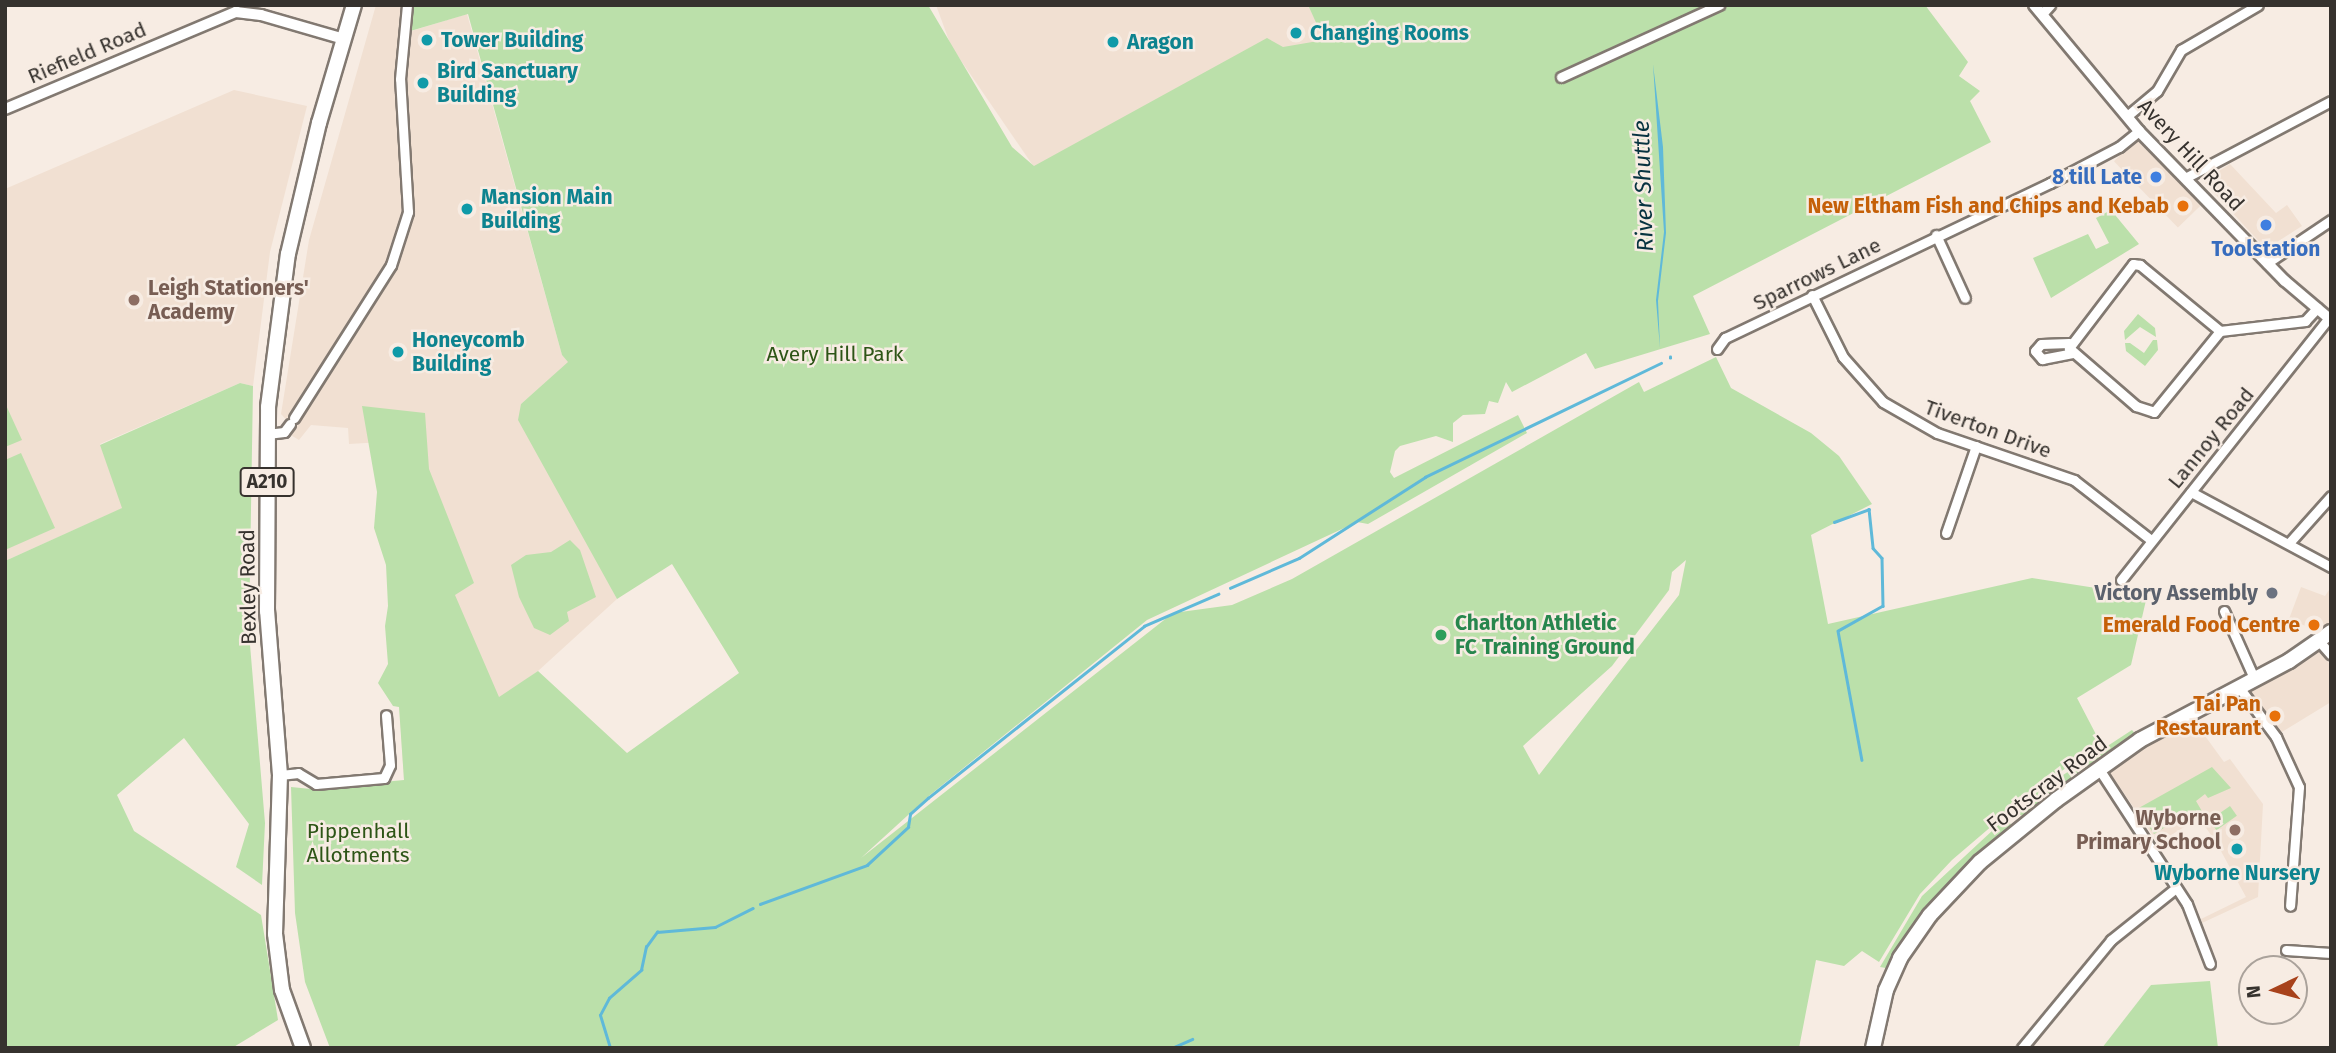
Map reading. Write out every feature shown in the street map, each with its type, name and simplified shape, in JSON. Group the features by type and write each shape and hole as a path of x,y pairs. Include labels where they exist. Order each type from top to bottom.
{"main road":[{"name":"Bexley Road","path":"303,1048 282,990 277,951 280,775 267,611 267,434 288,254 354,5"},
{"name":"Footscray Road","path":"1873,1048 1890,977 1930,915 2003,842 2099,769 2179,717 2254,678 2325,636"}],"street":[{"path":"267,434 284,432 292,421 391,264 408,212 400,79 407,5"},
{"path":"1561,77 1719,5"},
{"path":"2127,116 2153,95 2181,50 2258,5"},
{"name":"Avery Hill Road","path":"2042,8 2139,131 2267,263 2330,319"},
{"name":"Riefield Road","path":"5,109 236,12 261,15 344,39"},
{"path":"2185,178 2331,101"},
{"name":"Sparrows Lane","path":"1717,349 1725,338 2082,166 2139,131"},
{"path":"2267,263 2331,220"},
{"path":"1936,235 1965,298"},
{"path":"2072,353 2042,359 2035,351 2041,344 2069,343 2133,264 2140,265 2220,331"},
{"name":"Tiverton Drive","path":"1812,295 1843,357 1883,402 1937,433 2074,480 2151,540"},
{"path":"2069,343 2072,353 2141,410 2154,412 2220,331 2305,321 2316,308"},
{"name":"Lannoy Road","path":"2121,580 2330,319"},
{"path":"1946,533 1976,446"},
{"path":"2191,492 2331,566"},
{"path":"2289,543 2331,496"},
{"path":"2224,611 2254,678"},
{"path":"2325,636 2331,655"},
{"path":"2238,686 2276,737 2299,787 2290,906"},
{"path":"280,775 298,773 316,784 384,778 390,765 386,715"},
{"path":"2099,769 2197,923 2210,964"},
{"path":"2022,1048 2111,940 2176,888"},
{"path":"2286,950 2331,953"}],"shaded area":[{"path":"376,5 411,5 408,32 467,14 562,355 569,362 521,404 617,599 538,671 500,698 404,781 383,442 349,444 348,428 311,425 299,440 289,434 293,427 281,414 309,240"},
{"path":"936,5 1308,5 1376,143 1034,167 951,46"},
{"name":"Leigh Stationers' Academy","path":"234,90 307,106 270,252 253,386 240,383 100,444 123,508 5,561 5,189"},
{"path":"2137,139 2201,205 2178,227 2114,161"},
{"path":"2230,164 2276,213 2287,205 2302,226 2266,249 2203,181"},
{"path":"2301,587 2325,596 2331,587 2331,624 2320,632 2289,619"},
{"path":"2331,632 2331,651 2321,646 2320,651 2331,666 2331,702 2277,735 2238,686"},
{"name":"Wyborne Primary School","path":"2192,718 2224,762 2230,759 2263,804 2258,897 2202,923 2201,919 2246,897 2216,842 2199,818 2158,843 2108,770"}],"green space":[{"path":"411,5 928,5 1012,147 1034,166 1267,38 1283,47 1324,40 1308,5 1925,5 1968,62 1959,76 1980,91 1970,101 1991,142 1693,296 1710,334 1595,369 1586,353 1512,392 1506,382 1498,403 1489,401 1485,414 1463,415 1453,423 1453,442 1436,436 1400,446 1395,451 1390,472 1394,478 1518,415 1527,433 1368,524 1357,522 1147,620 930,795 861,858 1173,613 1232,605 1292,579 1639,382 1644,392 1716,357 1731,388 1811,433 1839,456 1872,504 1811,535 1828,624 2032,578 2147,596 2131,665 2077,698 2101,744 2034,790 1952,860 1920,894 1879,962 1862,951 1844,966 1816,960 1799,1048 330,1048 305,982 295,913 291,787 311,789 404,780 399,707 393,706 378,683 388,664 385,626 388,606 386,565 374,528 377,492 362,406 425,413 429,469 474,583 455,595 499,697 538,671 627,753 739,673 672,564 617,599 518,420 521,404 568,362 562,355 468,14 407,32","holes":["1686,560 1679,595 1539,775 1523,746 1612,666 1669,590 1672,572"]},
{"path":"2111,210 2139,244 2051,298 2033,258 2088,234 2096,249 2109,243 2096,218"},
{"path":"2138,314 2155,328 2156,337 2140,327 2125,340 2124,331"},
{"path":"2153,340 2157,340 2158,350 2145,366 2126,351 2125,343 2130,343 2144,353"},
{"path":"240,383 253,386 249,633 265,823 262,885 236,867 249,824 184,738 117,795 134,831 261,915 278,1020 232,1048 5,1048 5,561 122,508 100,445"},
{"path":"5,403 22,440 5,447"},
{"path":"21,453 55,528 5,550 5,460"},
{"path":"570,540 580,550 596,597 567,612 569,621 550,635 534,628 519,597 511,565 526,555 551,552"},
{"path":"2132,730 2136,735 2024,816 2016,814 2037,792"},
{"path":"2212,767 2231,788 2208,798 2205,794 2196,801 2203,813 2190,821 2185,815 2154,834 2137,809"},
{"path":"2230,806 2237,816 2216,830 2210,820"},
{"path":"2007,817 2012,827 1946,885 1919,916 1886,968 1880,967 1922,896"},
{"path":"2210,981 2218,1048 2102,1048 2151,985"}],"water":[{"name":"River Shuttle","path":"1653,64 1663,147 1666,233 1658,301 1660,348 1656,300 1664,232"}],"waterway":[{"path":"1230,588 1299,558 1425,477 1661,363"},
{"name":"River Shuttle","path":"1834,522 1869,509 1873,548 1882,558 1883,606 1838,631 1862,760"},
{"path":"760,904 867,865 908,827 910,814 928,798 1144,626 1218,594"},
{"path":"610,1048 600,1015 609,998 641,970 646,947 657,932 715,927 753,908"},
{"name":"River Shuttle","path":"1172,1048 1192,1039"}],"place":[{"name":"Changing Rooms","path":"1296,33"},
{"name":"Tower Building","path":"427,40"},
{"name":"Aragon","path":"1113,42"},
{"name":"Bird Sanctuary Building","path":"423,83"},
{"name":"8 till Late","path":"2156,177"},
{"name":"New Eltham Fish and Chips and Kebab","path":"2183,206"},
{"name":"Mansion Main Building","path":"467,209"},
{"name":"Toolstation","path":"2266,225"},
{"name":"Leigh Stationers' Academy","path":"134,300"},
{"name":"Honeycomb Building","path":"398,352"},
{"name":"Victory Assembly","path":"2272,593"},
{"name":"Emerald Food Centre","path":"2314,625"},
{"name":"Charlton Athletic FC Training Ground","path":"1441,635"},
{"name":"Tai Pan Restaurant","path":"2275,716"},
{"name":"Wyborne Primary School","path":"2235,830"},
{"name":"Wyborne Nursery","path":"2237,849"}],"park label":[{"name":"Avery Hill Park","path":"835,354"},
{"name":"Pippenhall Allotments","path":"358,843"}]}
